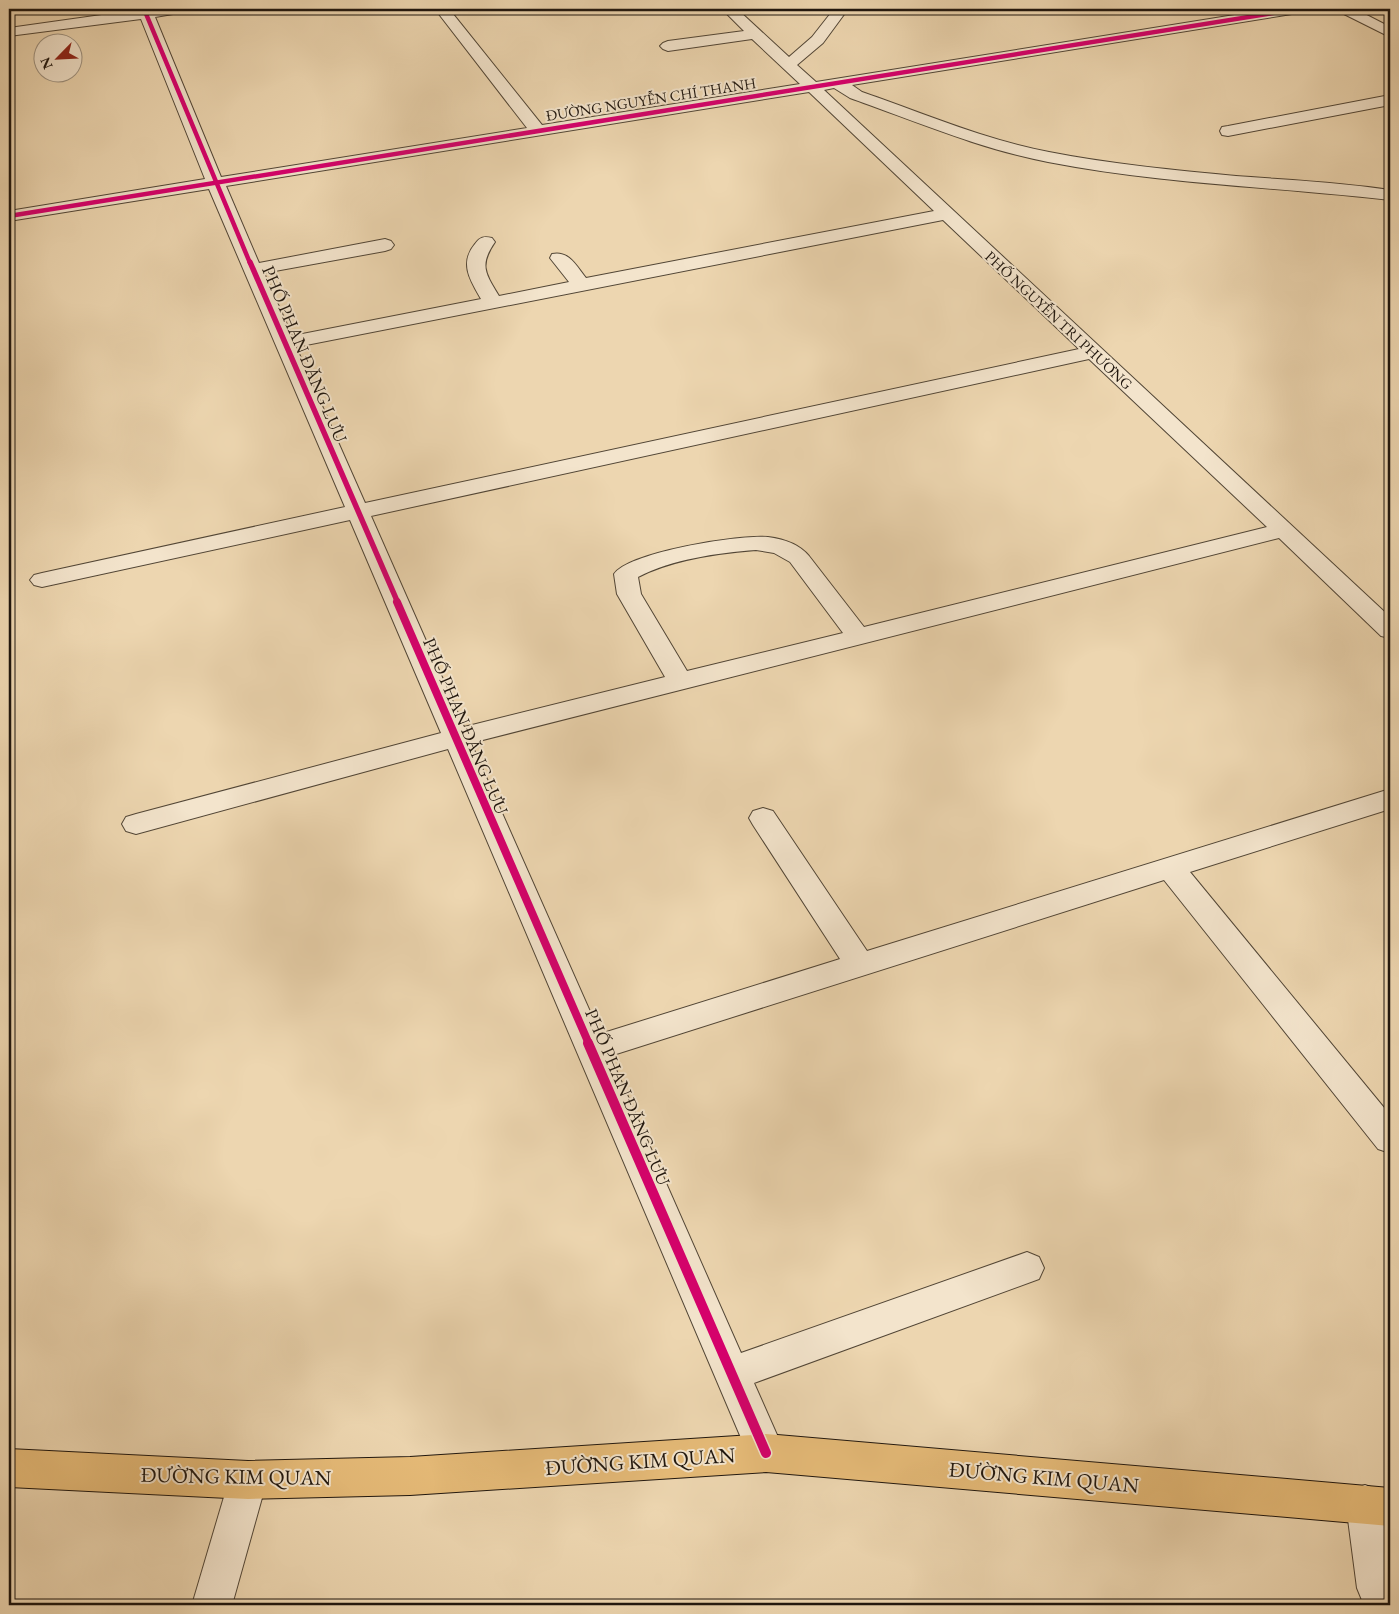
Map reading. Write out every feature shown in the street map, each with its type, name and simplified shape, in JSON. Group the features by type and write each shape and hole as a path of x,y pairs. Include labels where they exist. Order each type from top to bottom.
{"main road":[{"name":"ĐƯỜNG KIM QUAN","path":"9,1468 248,1480 410,1476 766,1453 1218,1493 1378,1505"}],"street":[{"path":"9,32 145,11 180,9"},
{"path":"442,9 538,131"},
{"name":"PHỐ NGUYỄN TRI PHƯƠNG","path":"729,9 1390,630"},
{"path":"787,65 806,52 824,35 841,9"},
{"name":"ĐƯỜNG NGUYỄN CHÍ THANH","path":"9,216 1298,9"},
{"path":"1345,9 1390,34"},
{"name":"PHỐ PHAN ĐĂNG LƯU","path":"145,11 252,270 766,1453"},
{"path":"668,46 755,34"},
{"path":"837,84 856,95 1002,146 1048,158 1147,172 1236,181 1349,189 1390,195"},
{"path":"1228,131 1390,100"},
{"path":"284,343 946,214"},
{"path":"486,242 476,254 474,268 478,278 494,302"},
{"path":"252,270 385,245"},
{"path":"559,258 581,284"},
{"path":"42,580 1093,352"},
{"path":"136,824 455,738 1283,530"},
{"path":"680,681 629,594 626,574 644,564 744,542 768,543 781,547 794,553 801,561 858,636"},
{"path":"591,1050 1390,799"},
{"path":"763,818 860,965"},
{"path":"1170,868 1390,1138"},
{"path":"731,1374 1027,1268"},
{"path":"212,1605 248,1480"},
{"path":"1378,1505 1377,1588 1385,1605"}],"cycle path":[{"path":"144,9 215,182 766,1453"},
{"path":"9,216 1298,9"}]}
